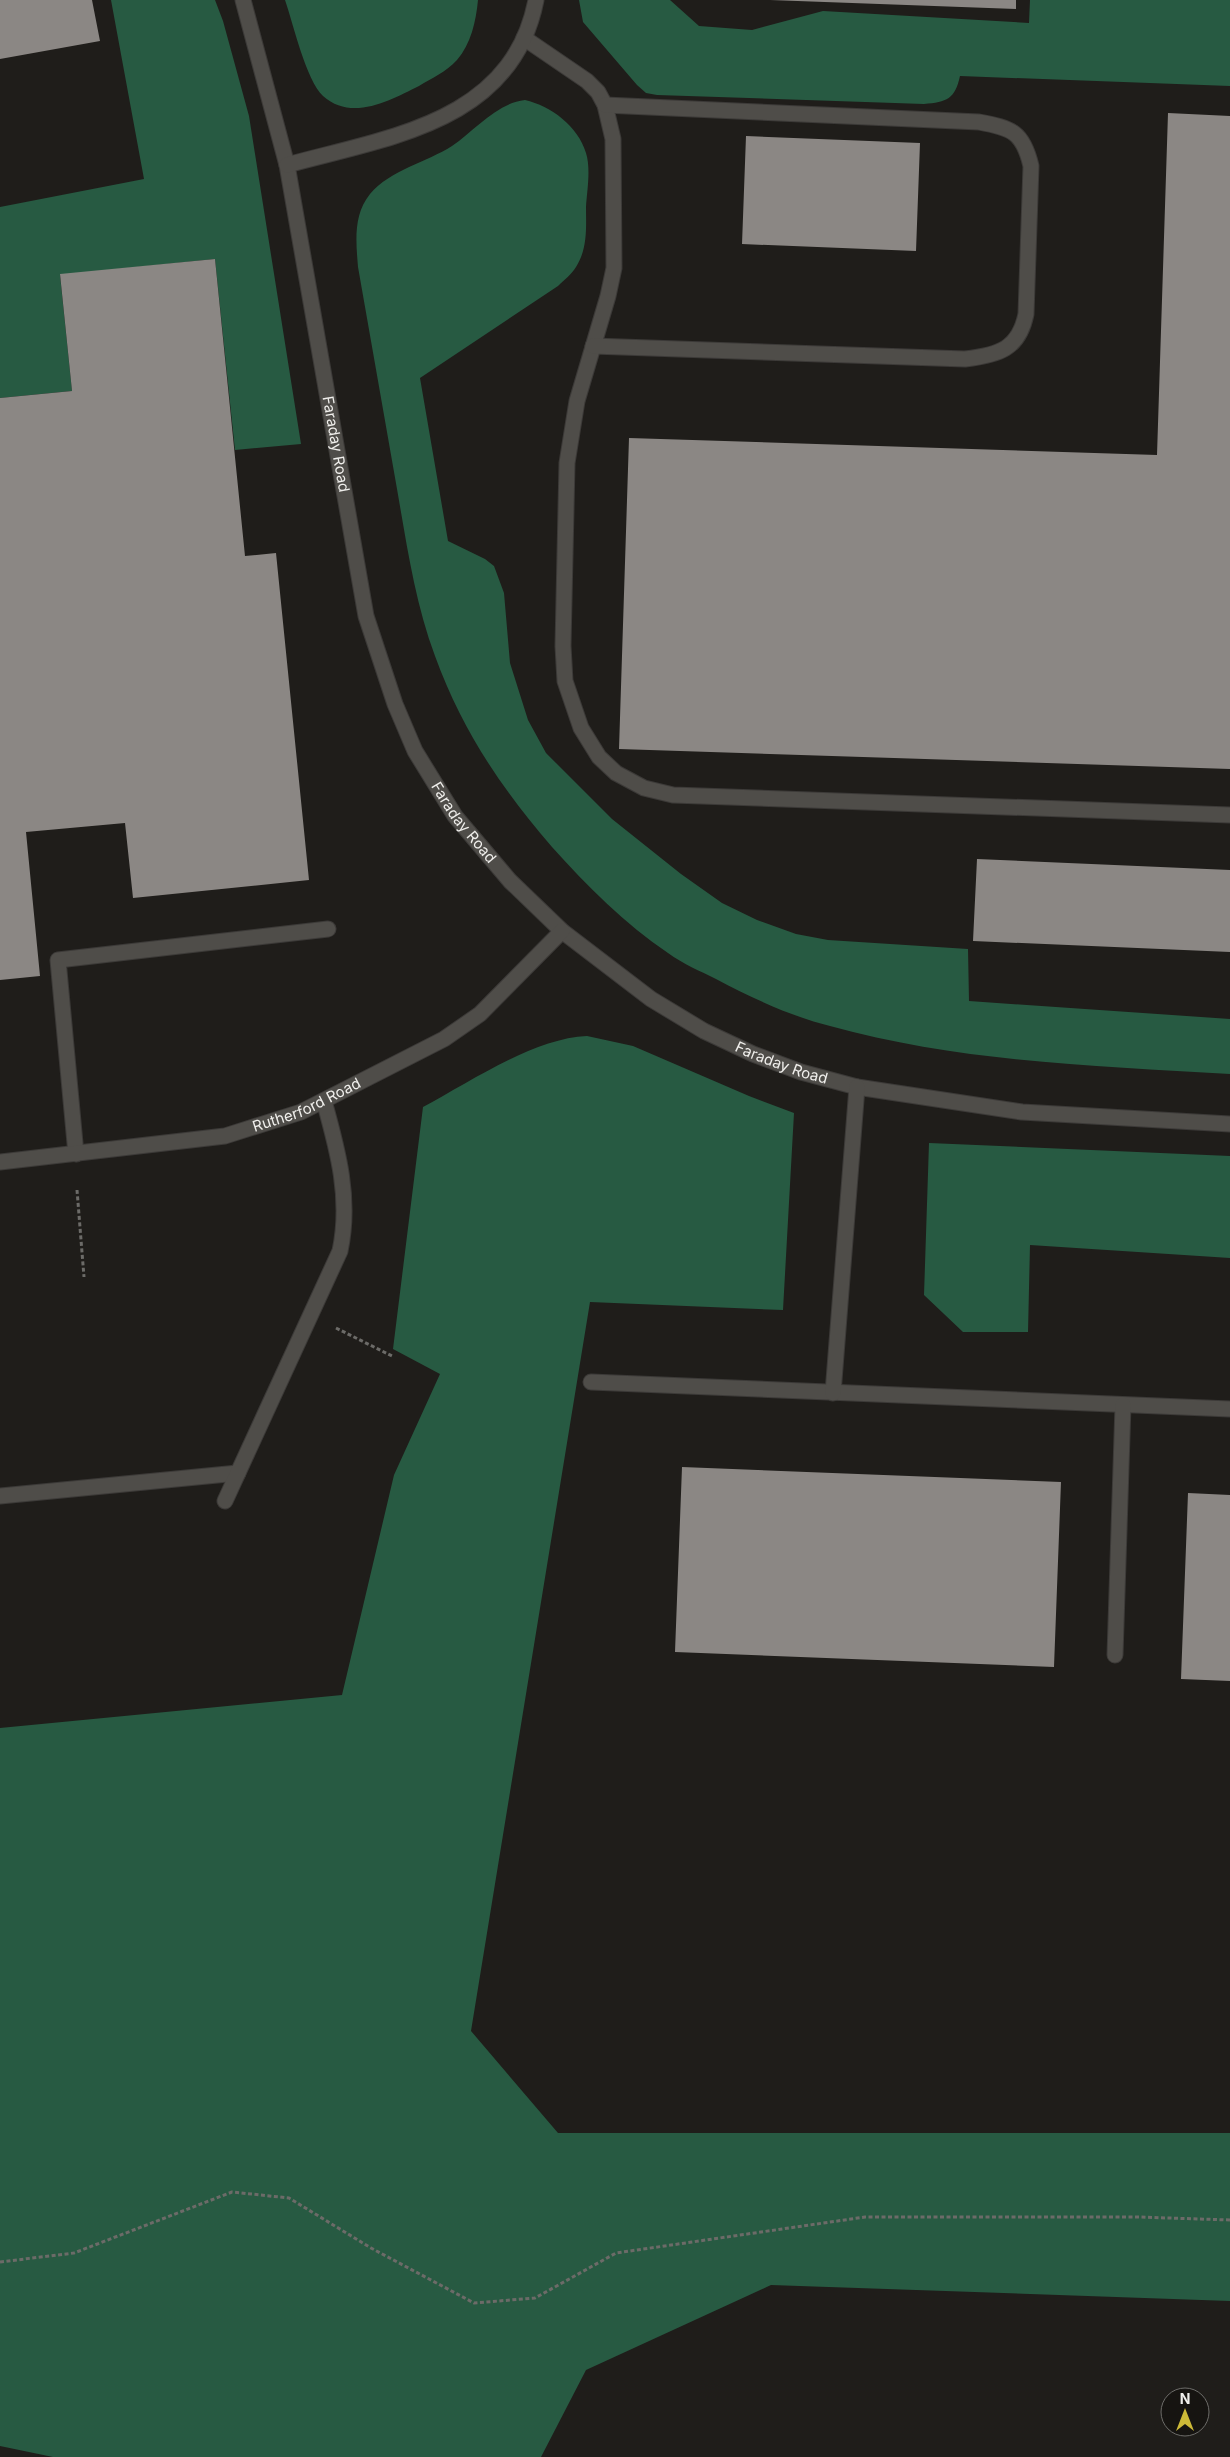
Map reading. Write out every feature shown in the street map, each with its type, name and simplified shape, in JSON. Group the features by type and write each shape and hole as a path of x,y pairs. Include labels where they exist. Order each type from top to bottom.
{"street":[{"name":"Faraday Road","path":"243,0 287,165 366,616 395,704 415,751 455,816 510,882 562,931 632,986 704,1031 753,1054 801,1072 857,1087 1022,1112 1230,1124"},
{"path":"287,165 417,129 447,116 469,102 493,84 511,62 524,38 536,0"},
{"path":"524,38 587,81 598,92 605,105 613,139 614,268 608,296 577,400 567,463 563,646 566,681 581,728 600,757 616,773 644,788 673,795 1230,815"},
{"path":"593,346 965,360 986,357 1014,343 1023,331 1026,314 1031,166 1026,146 1015,133 998,125 979,122 605,105"},
{"path":"76,1154 58,960 328,930"},
{"name":"Rutherford Road","path":"0,1162 225,1136 277,1121 324,1101 444,1039 480,1014 562,931"},
{"path":"833,1393 857,1087"},
{"path":"225,1501 340,1251 345,1225 343,1175 324,1101"},
{"path":"591,1382 1230,1410"},
{"path":"1115,1655 1123,1405"},
{"path":"0,1496 238,1473"}],"path":[{"path":"77,1190 84,1278"},
{"path":"311,1315 394,1357"},
{"path":"0,2262 74,2253 232,2192 289,2198 371,2248 474,2303 535,2298 616,2253 865,2217 1138,2217 1230,2220"}],"green space":[{"path":"111,0 215,0 223,21 249,116 301,444 235,450 215,259 60,275 72,391 0,398 0,207 144,179"},
{"path":"285,0 478,0 476,16 469,40 462,54 453,64 419,86 396,97 371,106 359,108 334,104 323,96 317,88 306,65"},
{"path":"579,0 670,0 699,26 752,30 823,11 1029,23 1030,0 1230,0 1230,86 960,76 956,90 949,98 939,102 924,104 657,95 646,93 637,85 583,22"},
{"path":"525,100 554,112 577,134 586,153 588,173 586,230 580,260 572,272 558,286 420,378 448,541 485,559 494,566 504,593 510,663 528,720 546,753 612,819 681,874 722,903 757,920 796,934 828,940 968,949 969,1001 1230,1019 1230,1074 1079,1065 978,1055 928,1048 879,1038 815,1022 786,1012 686,964 652,942 607,904 565,862 516,803 484,757 458,709 435,656 422,615 408,553 358,267 356,238 361,211 370,194 378,186 398,172 452,146 505,106"},
{"path":"587,1036 633,1046 749,1096 794,1113 783,1310 590,1302 471,2031 558,2133 1230,2133 1230,2301 771,2285 586,2370 541,2457 53,2457 0,2446 0,1728 342,1695 394,1475 440,1374 393,1349 423,1107 524,1053 546,1044"},
{"path":"929,1143 1230,1156 1230,1258 1030,1245 1028,1332 963,1332 924,1295"}],"building":[{"path":"0,0 92,0 100,41 0,59"},
{"path":"770,0 1016,0 1016,9"},
{"path":"1168,113 1230,116 1230,769 619,749 629,438 1157,455"},
{"path":"746,136 920,143 916,251 742,244"},
{"path":"215,259 245,556 276,553 309,880 133,898 125,823 26,832 40,976 0,980 0,398 72,391 60,274"},
{"path":"977,859 1230,870 1230,952 973,941"},
{"path":"682,1467 1061,1482 1054,1667 675,1652"},
{"path":"1188,1493 1230,1495 1230,1681 1181,1679"}]}
